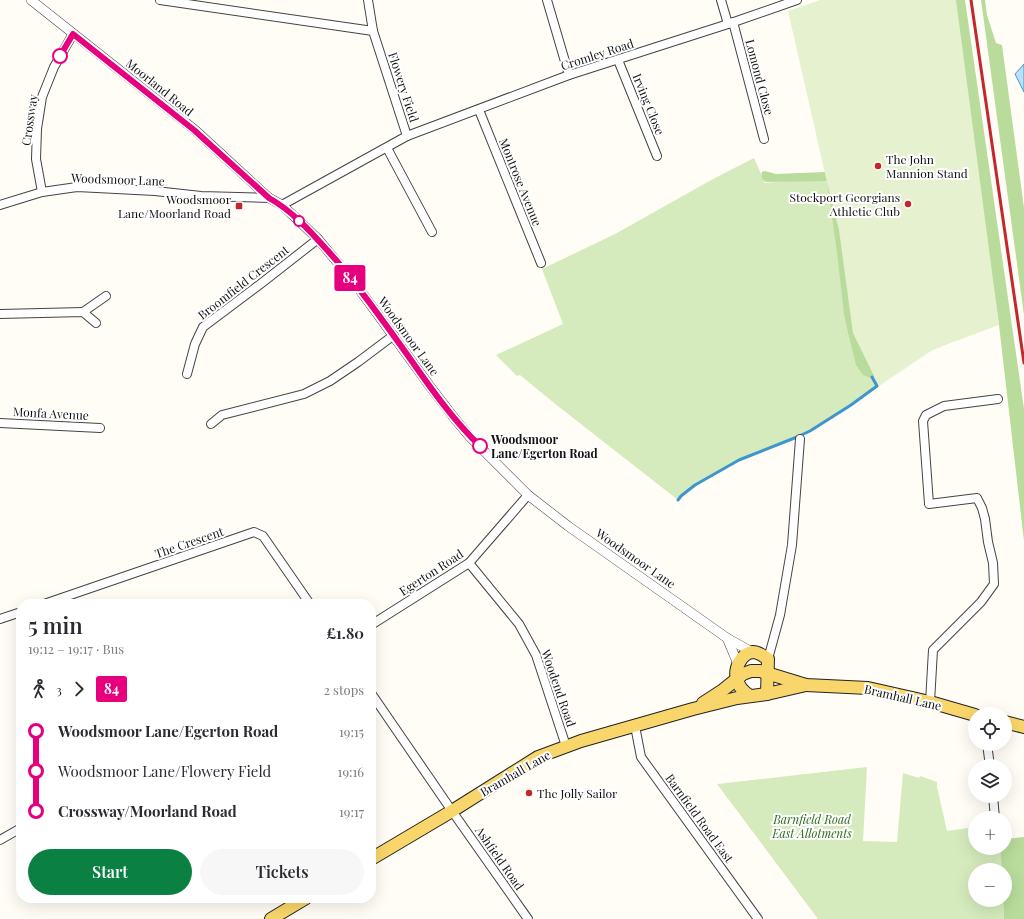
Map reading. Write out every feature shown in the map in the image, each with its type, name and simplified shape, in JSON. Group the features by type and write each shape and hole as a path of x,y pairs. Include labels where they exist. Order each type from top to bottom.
{"main road":[{"path":"750,696 743,692 737,680 738,664 743,657 752,652 760,653 768,659 767,694"},
{"name":"Bramhall Lane","path":"694,709 724,690 743,674 751,671 760,671 806,685 868,688 930,702 968,713"},
{"name":"Bramhall Lane","path":"376,856 452,811 538,757 566,746 694,709 737,698 767,694 806,685"},
{"path":"1012,724 1024,727"},
{"path":"271,919 298,903"}],"street":[{"path":"160,0 373,31"},
{"name":"Flowery Field","path":"282,206 407,136 373,31 368,0"},
{"path":"547,0 569,75"},
{"name":"Lomond Close","path":"721,0 730,23 764,139"},
{"name":"Cromley Road","path":"407,136 569,75 797,0"},
{"name":"Moorland Road","path":"33,1 194,130 269,198"},
{"name":"Crossway","path":"42,192 36,159 37,129 42,97 54,67 73,34"},
{"name":"Irving Close","path":"618,60 657,156"},
{"name":"Montrose Avenue","path":"479,110 541,263"},
{"path":"387,148 432,232"},
{"name":"Woodsmoor Lane","path":"0,205 42,192 77,187 155,191 201,196 269,198 282,206 318,239 357,286 429,385 470,437 528,495 568,526 726,638 752,652"},
{"name":"Broomfield Crescent","path":"187,374 194,344 203,327 318,239"},
{"path":"0,314 83,312 106,296"},
{"path":"83,312 96,323"},
{"path":"211,424 222,415 304,394 330,381 394,335"},
{"path":"930,702 933,650 981,602 994,584 994,563 988,542 985,519 977,498 929,504 923,421 926,415 944,406 998,399"},
{"name":"Monfa Avenue","path":"0,423 100,428"},
{"path":"768,659 780,615 792,546 800,439"},
{"name":"Egerton Road","path":"376,622 470,563 528,495"},
{"name":"The Crescent","path":"59,599 254,532 263,536 307,599"},
{"name":"Woodend Road","path":"470,563 518,624 536,656 566,746"},
{"path":"0,619 16,614"},
{"path":"726,638 738,664"},
{"path":"376,699 452,811"},
{"name":"Barnfield Road East","path":"635,726 641,757 758,919"},
{"name":"Ashfield Road","path":"452,811 528,919"},
{"path":"0,840 16,831"}],"green space":[{"name":"Stockport Georgians Athletic Club","path":"820,0 956,0 999,325 931,351 879,386 853,333 839,230 788,11"},
{"path":"945,0 965,0 1024,409 1024,541 999,325 974,154"},
{"path":"981,0 985,0 987,15 996,43 1002,45 1024,208 1024,315"},
{"path":"754,158 765,183 826,178 839,230 853,333 879,386 808,433 739,460 695,485 678,500 520,375 517,376 496,355 563,324 542,269 615,234 713,179"},
{"path":"833,169 839,171 840,175 840,186 837,202 855,325 873,368 875,376 871,378 863,375 856,365 849,337 844,314 827,181 766,182 762,179 762,172 765,171 776,174 825,172"},
{"name":"Barnfield Road East Allotments","path":"867,767 863,841 897,842 903,773 919,778 920,776 937,782 947,831 968,828 968,855 1001,855 1001,863 968,863 968,907 1003,907 1004,919 818,919 717,784"},
{"path":"1024,837 1024,919 1004,919 1003,907 1012,907 1012,863 1001,863 1001,855 1012,855 1012,838"}],"water":[{"path":"1024,64 1024,92 1015,74"}],"waterway":[{"path":"678,500 695,485 739,460 810,431 851,405 877,386 872,377"}],"railway":[{"path":"971,0 1024,363"}],"bus line":[{"name":"84","path":"60,56 73,34 194,130 269,198 282,206 300,222 318,239 357,286 429,385 470,437 480,446"}],"place":[{"name":"The John Mannion Stand","path":"878,166"},
{"name":"Stockport Georgians Athletic Club","path":"908,204"},
{"name":"Woodsmoor Lane/Moorland Road","path":"239,206"},
{"name":"Woodsmoor Lane/Egerton Road","path":"480,446"},
{"name":"The Jolly Sailor","path":"529,793"}]}
